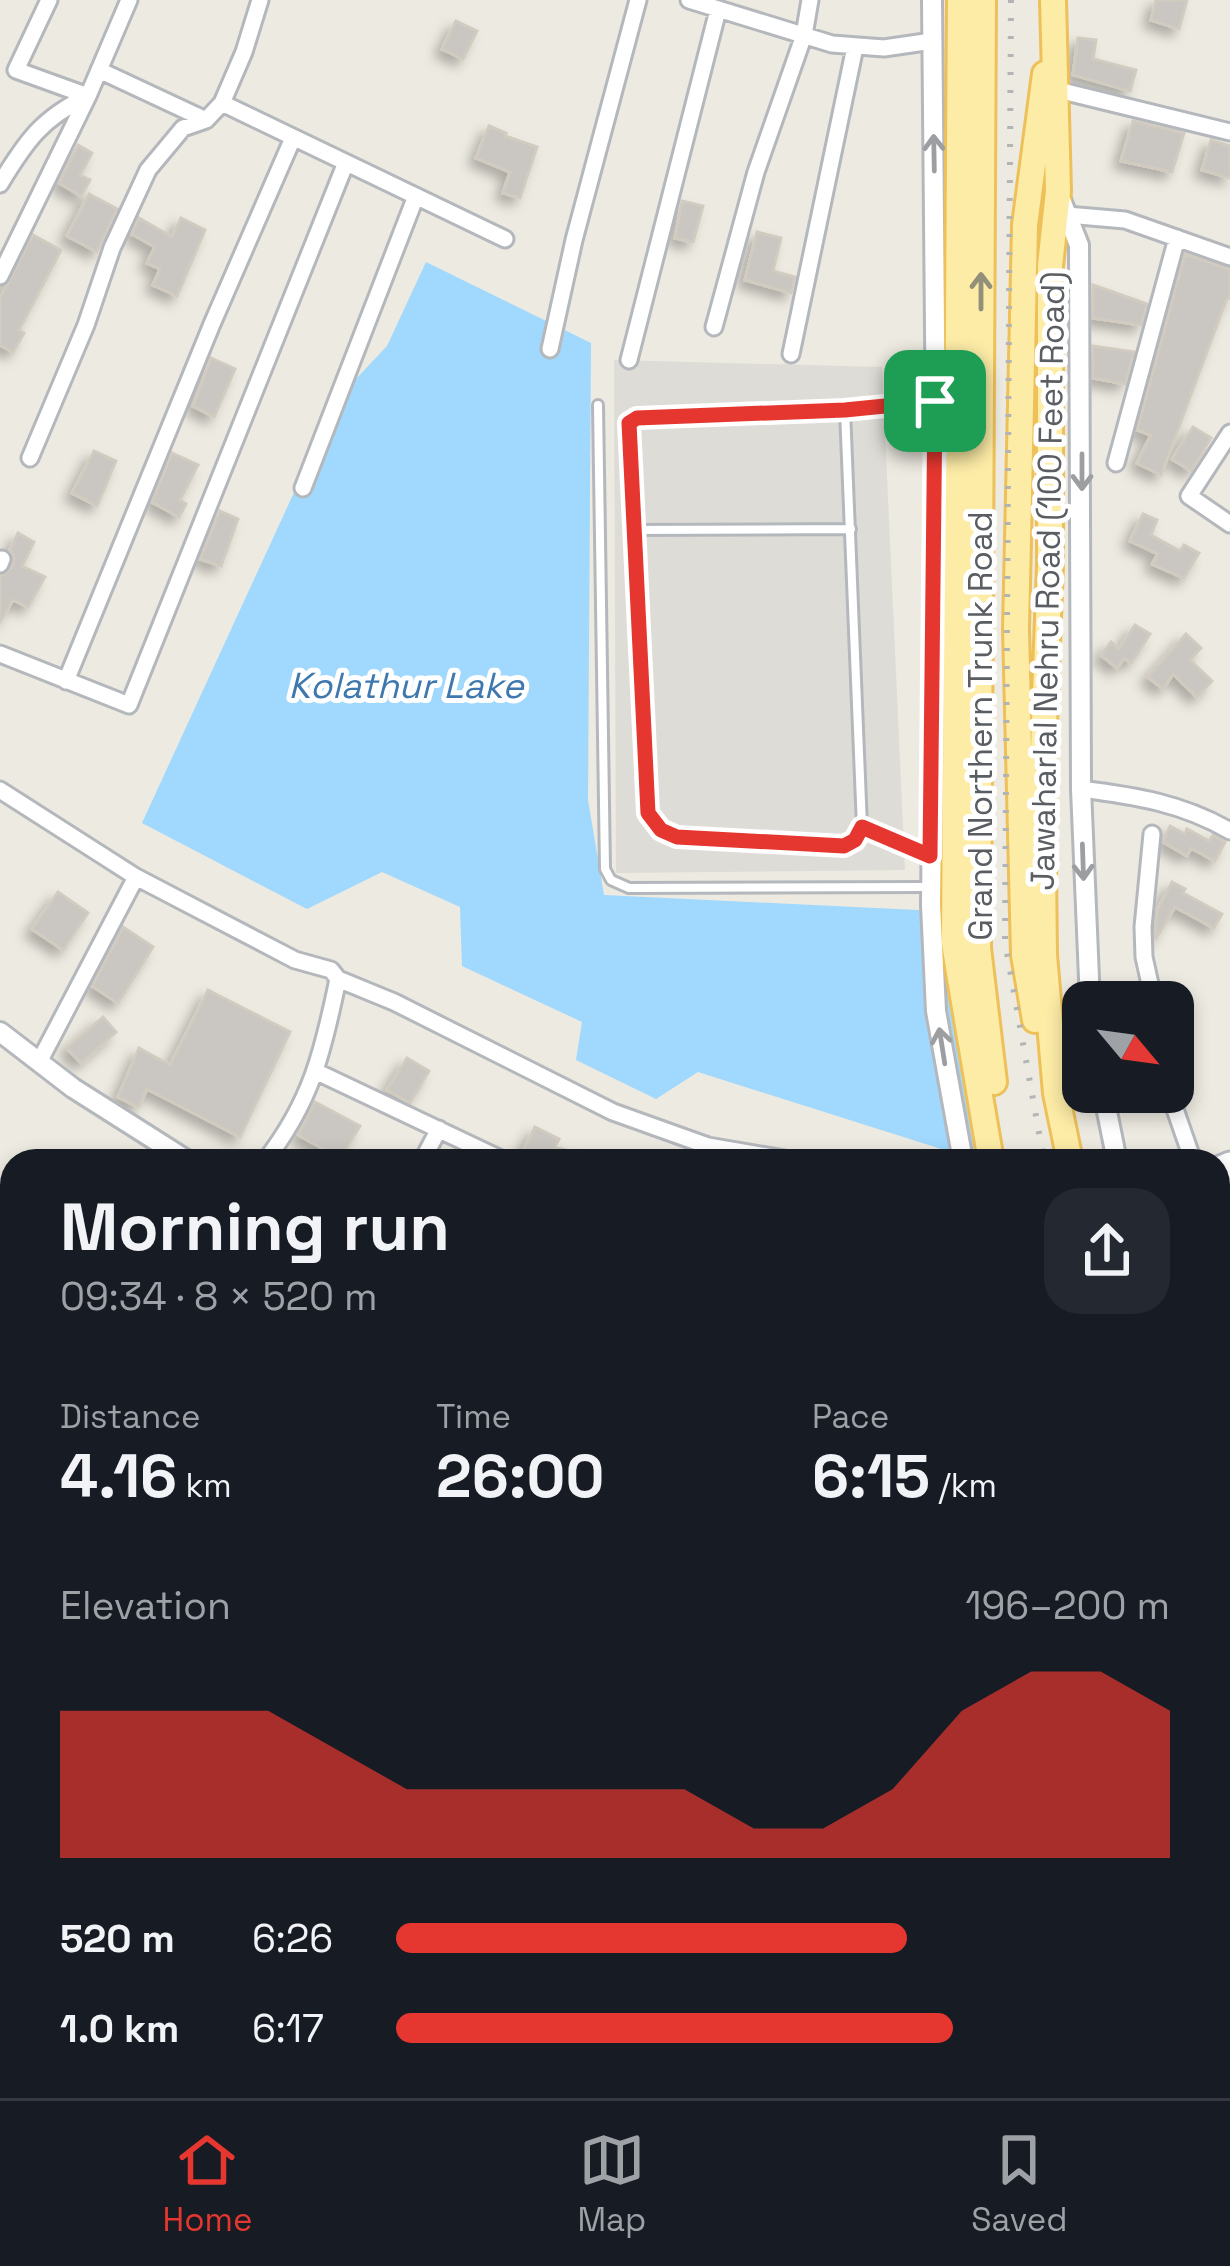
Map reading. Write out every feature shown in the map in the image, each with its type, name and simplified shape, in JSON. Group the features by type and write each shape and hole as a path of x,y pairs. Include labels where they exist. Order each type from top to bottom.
{"main road":[{"path":"960,0 947,403 954,943 990,1149"},
{"name":"Grand Northern Trunk Road","path":"983,0 978,948 1006,1149"},
{"name":"Grand Northern Trunk Road","path":"1053,9 1024,225 1016,629 1024,955 1058,1149"},
{"name":"Jawaharlal Nehru Road (100 Feet Road)","path":"1053,9 1062,203 1050,266 1044,955 1056,1093 1068,1149"}],"street":[{"path":"49,0 16,70 88,96"},
{"path":"0,276 129,0"},
{"path":"30,458 86,325 112,248 148,170 183,128 206,120 222,104 260,0"},
{"path":"550,349 574,239 638,0"},
{"path":"689,0 855,47 932,41"},
{"path":"714,327 756,172 804,35 810,0"},
{"path":"932,0 947,403 930,856 936,1011 961,1149"},
{"path":"629,360 718,10"},
{"path":"791,353 855,47"},
{"path":"99,70 206,120"},
{"path":"1058,91 1230,133"},
{"path":"0,184 32,134 59,110 88,96"},
{"path":"222,104 505,239"},
{"path":"66,681 293,138"},
{"path":"0,654 129,705 345,165"},
{"path":"303,488 416,196"},
{"path":"1062,203 1230,257"},
{"path":"1062,203 1078,245 1087,981"},
{"path":"1116,463 1177,238"},
{"path":"1230,433 1189,496 1230,524"},
{"path":"1081,789 1158,800 1202,814 1230,831"},
{"path":"0,790 136,877 295,960 324,966 338,979 394,1002 613,1112 726,1149"},
{"path":"1149,981 1143,927 1152,834"},
{"path":"39,1062 136,877"},
{"path":"274,1149 293,1125 315,1071 338,979"},
{"path":"0,1032 73,1088 169,1149"},
{"path":"315,1071 480,1149"},
{"path":"1107,1113 1115,1149"},
{"path":"1176,1113 1189,1149"},
{"path":"429,1149 440,1130"}],"lane":[{"path":"845,410 862,827 855,840 844,846 693,838 661,830 648,813 629,423 637,418 947,403"},
{"path":"598,405 605,869 611,880 629,888 931,887"},
{"path":"632,530 851,529"},
{"path":"862,827 930,856"}],"shaded area":[{"path":"614,360 882,367 905,870 616,873"}],"water":[{"name":"Kolathur Lake","path":"426,262 591,343 588,800 604,895 938,911 974,1149 941,1149 698,1072 656,1099 576,1060 582,1022 462,966 460,907 382,872 307,909 142,823 337,399 387,346"}],"building":[{"path":"1156,0 1187,0 1179,29 1151,20"},
{"path":"456,21 477,31 463,59 442,49"},
{"path":"1078,38 1096,40 1093,59 1136,70 1130,91 1073,75"},
{"path":"1133,121 1184,133 1172,172 1121,161"},
{"path":"489,126 537,147 520,198 503,193 510,172 476,158"},
{"path":"1211,140 1230,146 1230,178 1202,170"},
{"path":"78,145 92,153 80,175 90,180 81,196 59,183"},
{"path":"89,194 117,209 97,252 67,236"},
{"path":"682,201 703,206 693,242 675,238"},
{"path":"139,218 172,237 181,218 205,230 177,296 153,285 160,269 147,263 155,247 132,234"},
{"path":"757,232 781,238 773,271 795,277 791,293 745,280"},
{"path":"33,235 61,250 19,330 24,333 13,352 0,345 0,298"},
{"path":"1185,254 1230,269 1230,299 1161,475 1137,463 1151,435 1137,430"},
{"path":"1093,285 1147,304 1141,325 1093,318"},
{"path":"1093,346 1134,352 1125,384 1093,378"},
{"path":"211,358 235,369 214,417 193,406"},
{"path":"1193,427 1211,438 1191,471 1172,459"},
{"path":"94,451 116,461 97,506 72,493"},
{"path":"172,453 198,465 180,500 186,504 179,517 152,502"},
{"path":"220,511 238,519 221,566 200,559"},
{"path":"1143,514 1157,520 1151,535 1180,551 1184,545 1199,553 1184,578 1152,564 1158,554 1130,541"},
{"path":"18,533 34,542 22,566 45,577 28,607 13,600 0,622 0,577 11,568 10,550"},
{"path":"1135,625 1150,634 1131,663 1124,658 1117,668 1101,655 1111,642 1119,649"},
{"path":"1186,634 1201,648 1190,660 1212,681 1197,697 1173,674 1163,689 1148,677"},
{"path":"1170,826 1225,842 1215,861 1191,848 1187,856 1163,842"},
{"path":"1172,882 1222,914 1214,928 1175,907 1155,940 1157,910"},
{"path":"58,892 88,913 63,950 32,929"},
{"path":"123,927 153,947 118,1003 92,986"},
{"path":"208,990 290,1032 240,1137 147,1089 138,1107 118,1097 139,1048 170,1065"},
{"path":"103,1017 116,1032 81,1063 67,1048"},
{"path":"407,1058 429,1071 410,1103 387,1090"},
{"path":"315,1102 360,1126 346,1149 324,1149 298,1135"},
{"path":"535,1127 559,1139 555,1147 562,1149 524,1149"}],"railway":[{"path":"1011,0 1005,942 1042,1149"}],"route":[{"path":"935,401 930,856 862,827 855,840 844,846 677,837 661,830 648,813 629,423 637,418 845,410 935,401"}]}
